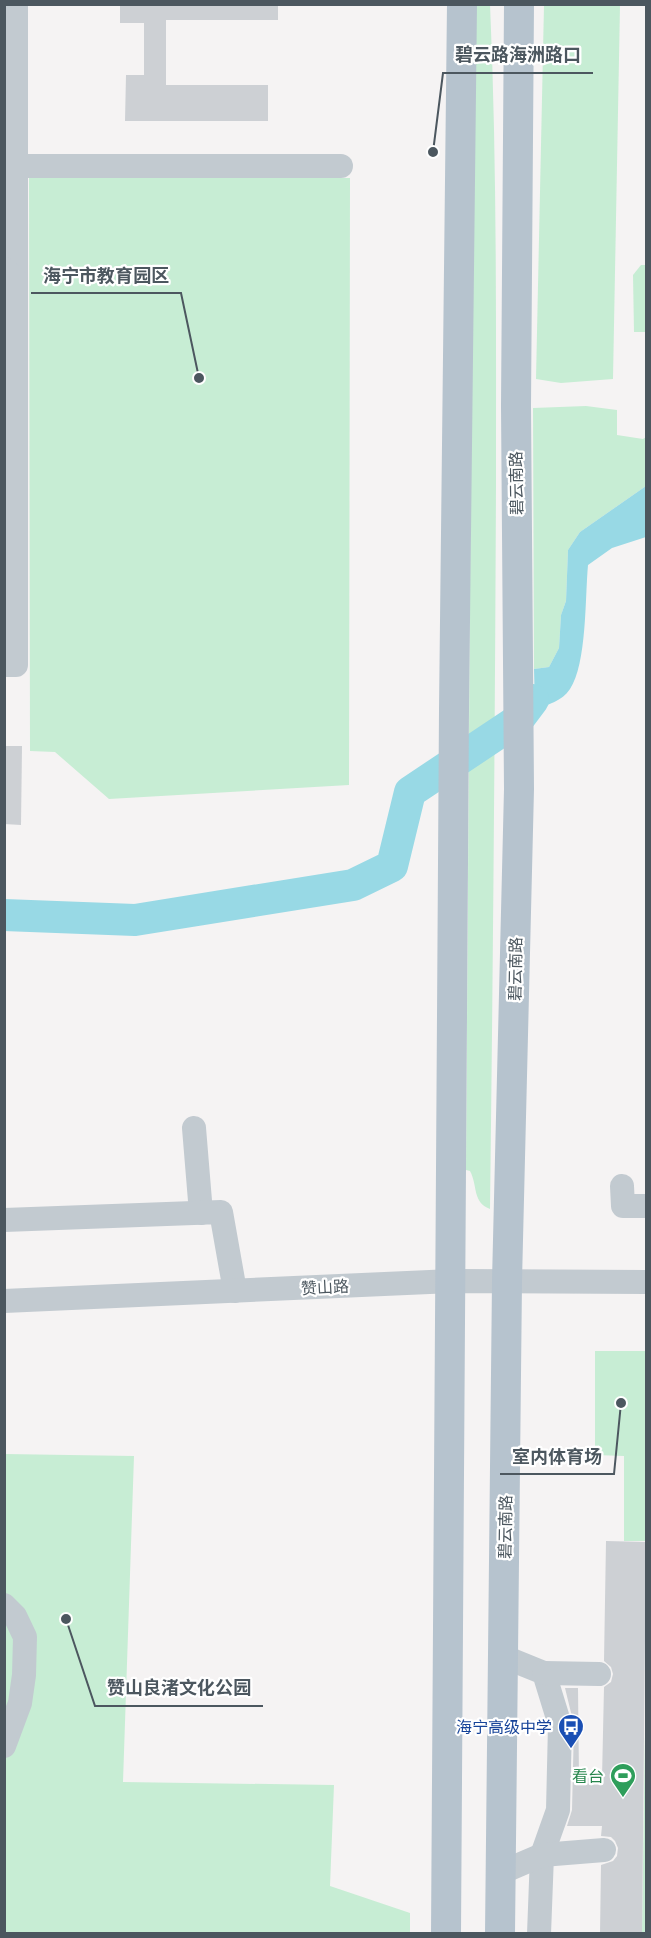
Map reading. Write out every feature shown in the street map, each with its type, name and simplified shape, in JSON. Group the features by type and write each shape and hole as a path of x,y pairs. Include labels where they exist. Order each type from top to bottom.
{"main road":[{"path":"446,1934 454,710 462,4"},
{"name":"碧云南路","path":"500,1934 507,1281 519,789 516,406 519,4"}],"street":[{"path":"4,665 16,665 10,274 10,91 16,4"},
{"path":"10,166 341,166"},
{"path":"194,1128 201,1213"},
{"path":"622,1186 623,1206 646,1206"},
{"path":"4,1220 221,1212 235,1291"},
{"name":"赞山路","path":"4,1301 452,1281 646,1282"},
{"path":"4,1605 15,1616 25,1637 24,1675 20,1702 4,1746"},
{"path":"504,1653 512,1660 544,1673 599,1674"},
{"path":"539,1934 542,1855 558,1810 560,1725 544,1673"},
{"path":"501,1873 542,1855 604,1850"}],"green space":[{"path":"490,4 495,184 496,363 490,1209 480,1202 470,1171 466,1170 474,5"},
{"path":"544,5 620,5 613,379 561,383 536,379"},
{"path":"29,177 350,178 349,785 109,799 55,752 30,751"},
{"path":"641,265 646,265 646,332 634,332 633,275"},
{"path":"586,406 617,410 617,435 643,439 646,437 646,486 580,532 568,550 566,601 561,615 559,648 549,667 534,669 533,408"},
{"path":"595,1351 646,1351 646,1541 624,1541 624,1456 595,1455"},
{"path":"5,1454 134,1456 123,1782 334,1785 330,1886 410,1913 410,1933 5,1934"},
{"path":"646,1664 646,1933 642,1934 642,1933"}],"water":[{"path":"646,486 646,537 612,548 588,565 584,630 576,678 563,697 535,709 534,669 549,667 559,648 561,615 566,601 568,550 580,532"}],"building":[{"path":"120,4 278,4 278,20 166,20 166,85 268,85 268,121 125,121 126,75 144,75 144,23 120,23"},
{"path":"4,746 22,746 21,825 4,824"},
{"name":"看台","path":"606,1541 646,1542 642,1934 600,1934 601,1865 613,1861 617,1856 618,1848 611,1837 601,1836 602,1826 567,1826 572,1810 574,1725 565,1688 578,1688 579,1778 602,1778 604,1687 611,1682 613,1674 611,1667 604,1661"}],"waterway":[{"path":"4,915 135,920 353,885 392,866 410,792 518,720 533,700"}],"place":[{"name":"碧云路海洲路口","path":"433,152"},
{"name":"海宁市教育园区","path":"199,378"},
{"name":"室内体育场","path":"621,1403"},
{"name":"赞山良渚文化公园","path":"66,1619"},
{"name":"海宁高级中学","path":"571,1750"},
{"name":"看台","path":"623,1799"}]}
